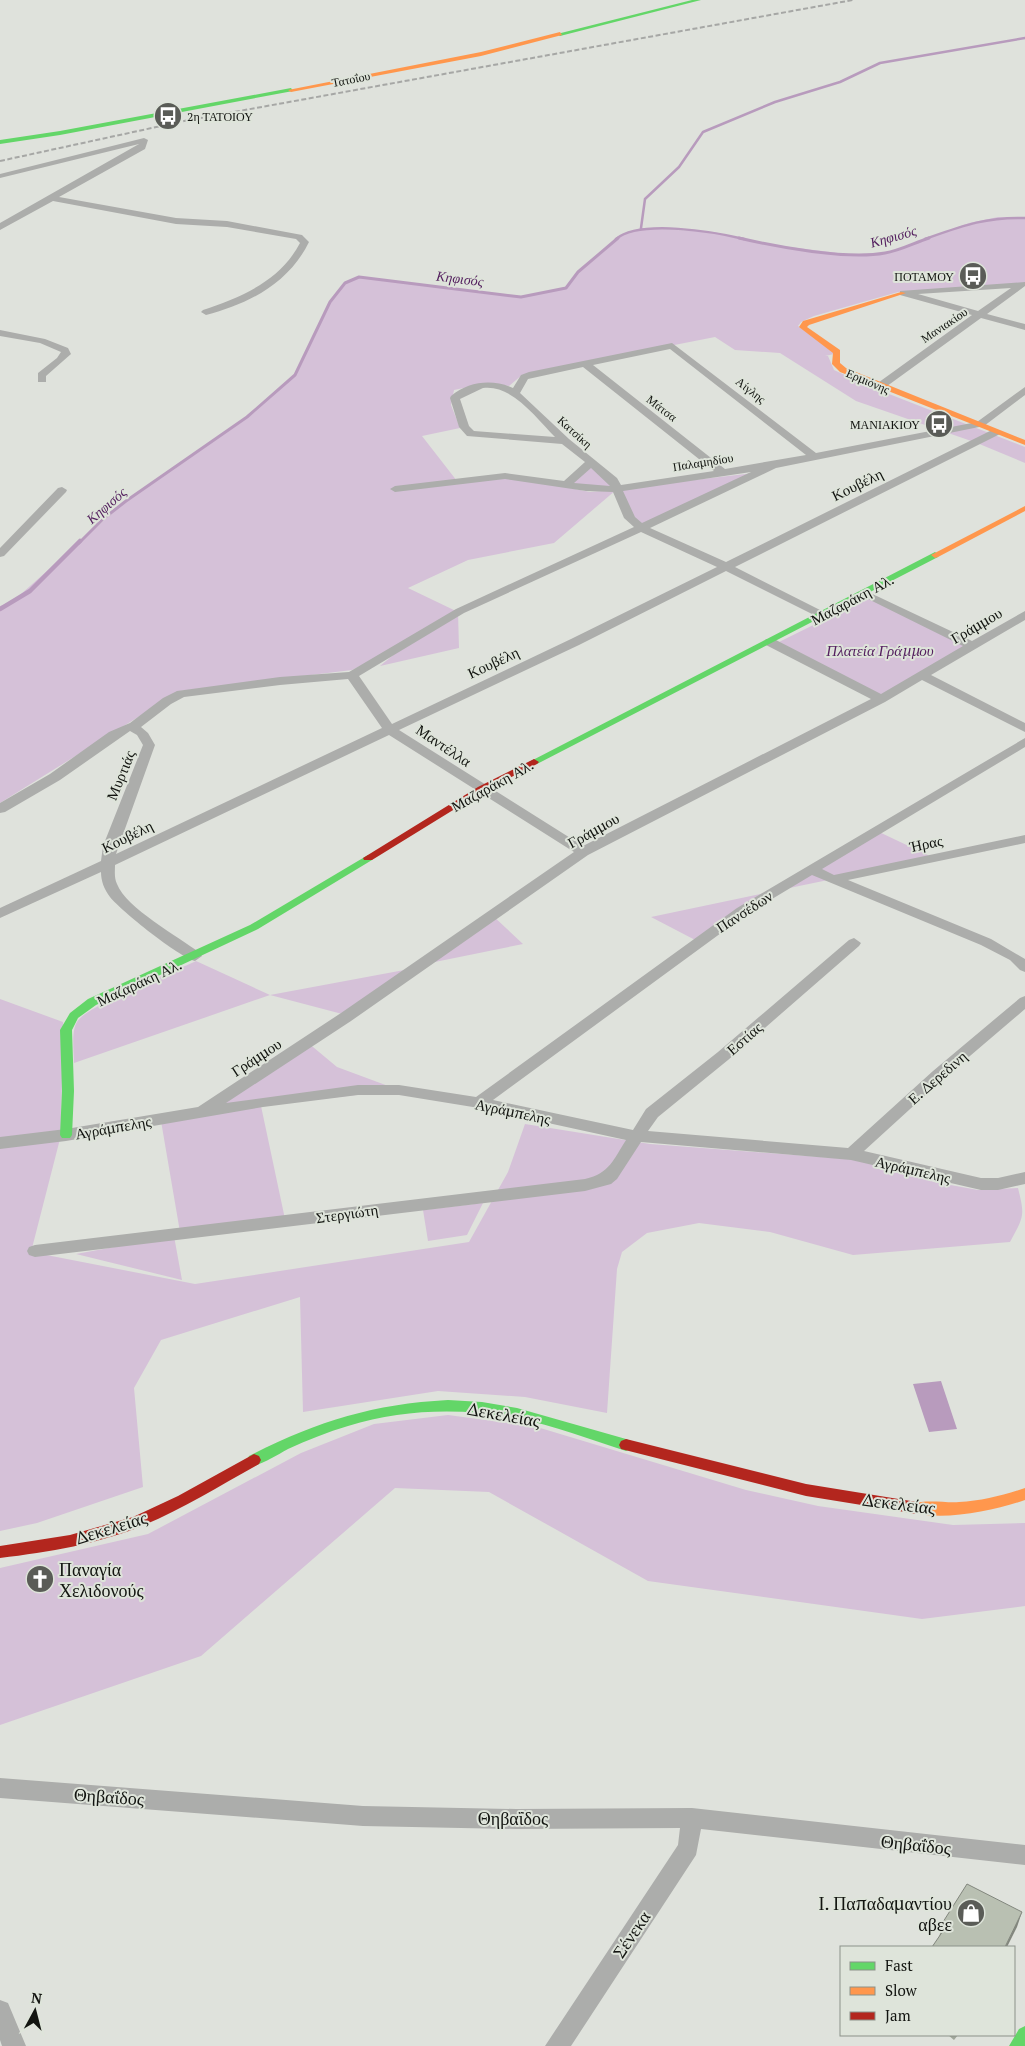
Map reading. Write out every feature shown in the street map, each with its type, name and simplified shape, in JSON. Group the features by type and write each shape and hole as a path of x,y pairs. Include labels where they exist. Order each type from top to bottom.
{"street":[{"name":"Τατοΐου","path":"0,142 481,54 698,0"},
{"path":"0,176 144,140 142,147 1,225"},
{"path":"51,198 176,221 251,228 294,236 305,242 296,259 288,268 252,294 235,303 206,312"},
{"path":"903,293 1024,284"},
{"name":"Μανιακίου","path":"879,386 1024,284"},
{"path":"903,293 1025,327"},
{"name":"Ερμιόνης","path":"903,293 841,310 803,326 836,352 836,364 840,368 879,386 1025,443"},
{"path":"0,333 42,341 65,350 66,354 62,359 41,375 42,380"},
{"name":"Αίγλης","path":"586,364 672,346 813,456"},
{"path":"565,441 478,436 469,433 464,428 456,396 488,383 498,385 515,393 526,375 586,364"},
{"name":"Μάτσα","path":"586,364 722,472"},
{"name":"Παλαμηδίου","path":"395,489 505,476 617,490 773,465 980,424 1025,390"},
{"name":"Κατσίκη","path":"515,393 565,441 613,480 616,483 617,490"},
{"path":"943,432 977,443"},
{"name":"Κουβέλη","path":"0,914 389,728 575,642 996,432"},
{"path":"566,485 591,462"},
{"path":"133,727 167,701 181,694 280,681 352,675 450,616 773,465"},
{"path":"0,554 62,490"},
{"path":"617,490 630,518 641,528 725,566 822,615"},
{"name":"Μαζαράκη Αλ.","path":"66,1135 68,1091 65,1039 70,1021 92,1002 196,956 254,927 480,789 770,642 1025,508"},
{"path":"864,593 972,646"},
{"name":"Γράμμου","path":"200,1113 346,1017 583,852 881,699 1025,616"},
{"path":"770,642 881,699"},
{"name":"Μαντέλλα","path":"352,675 359,688 389,728 480,789 583,852"},
{"path":"922,675 1025,728"},
{"name":"Μυρτιάς","path":"0,809 55,777 113,735 133,727 146,737 149,745 110,846 108,863 110,885 123,904 196,956"},
{"name":"Πανσέδων","path":"479,1103 505,1082 742,911 1025,742"},
{"name":"Ήρας","path":"834,879 1021,842"},
{"path":"811,870 986,942 1010,954 1025,967"},
{"name":"Εστίας","path":"636,1136 649,1116 668,1098 723,1056 854,943"},
{"path":"1010,954 1025,946"},
{"name":"Ε. Δερεδινη","path":"851,1154 938,1074 1025,1001"},
{"name":"Αγράμπελης","path":"0,1143 66,1135 358,1090 406,1091 479,1103 570,1124 636,1136 851,1154 981,1184 998,1184 1025,1178"},
{"name":"Στεργιώτη","path":"35,1251 595,1183 611,1175 636,1136"},
{"name":"Δεκελείας","path":"0,1552 63,1542 129,1524 156,1513 299,1436 371,1413 412,1407 452,1406 497,1410 542,1420 654,1453 792,1486 886,1504 967,1509 1005,1502 1025,1494"},
{"name":"Θηβαΐδος","path":"0,1788 363,1816 516,1819 692,1818 1025,1855"},
{"name":"Σένεκα","path":"557,2046 688,1848 692,1818"},
{"path":"0,2011 14,2046"},
{"path":"1018,2046 1025,2035"}],"green space":[{"path":"998,217 1025,218 1025,284 898,292 814,316 801,322 798,326 831,349 834,354 825,356 828,356 834,370 871,387 1025,447 1025,463 977,443 856,401 780,353 735,350 715,337 522,375 509,386 488,383 454,390 451,405 460,428 422,436 457,481 520,478 590,492 613,490 570,483 591,464 617,489 754,473 641,528 616,490 554,543 468,560 408,588 458,612 459,648 380,666 410,641 352,670 180,691 0,803 0,606 12,602 126,501 247,417 295,375 330,302 345,283 359,277 521,297 566,288 578,272 620,236 641,228 714,232 765,244 863,256 887,253 969,223"},
{"name":"Πλατεία Γράμμου","path":"868,598 972,646 881,699 779,642"},
{"path":"877,831 934,858 775,891"},
{"path":"775,891 699,942 651,917"},
{"path":"492,915 523,944 420,965"},
{"path":"196,961 270,995 74,1063 73,1042 75,1026 84,1015 113,998"},
{"path":"415,968 346,1015 270,995"},
{"path":"0,999 63,1022 61,1135 31,1252 195,1284 469,1242 508,1172 525,1124 650,1144 860,1160 934,1182 978,1190 1018,1188 1022,1205 1021,1221 1010,1242 853,1255 770,1232 699,1223 647,1233 622,1252 617,1269 607,1413 525,1397 438,1391 303,1412 300,1297 161,1340 134,1388 143,1487 37,1523 0,1531"},
{"path":"307,1042 337,1067 399,1090 261,1106 285,1219 180,1232 161,1121 211,1112"},
{"path":"483,1203 467,1235 428,1241 423,1210"},
{"path":"174,1236 182,1280 76,1254"},
{"path":"448,1415 537,1427 746,1490 818,1506 953,1525 1025,1523 1025,1606 922,1619 648,1581 489,1492 395,1488 201,1656 0,1725 0,1568 148,1534 301,1453 374,1424"}],"shaded area":[{"path":"941,1381 957,1429 929,1432 913,1384"}],"building":[{"name":"Ι. Παπαδαμαντίου αβεε","path":"967,1884 1022,1912 1005,1946 933,1946 947,1925 943,1922"}],"waterway":[{"path":"641,228 645,199 679,167 703,132 775,102 840,82 880,63 1025,38"},
{"name":"Κηφισός","path":"925,239 962,226 998,219 1025,218"},
{"name":"Κηφισός","path":"616,239 627,233 659,228 715,233 744,239"},
{"name":"Κηφισός","path":"79,543 103,519 126,501 247,417 295,375 330,302 345,283 359,277 521,297 566,288 578,272 618,238"},
{"name":"Κηφισός","path":"739,238 792,249 852,255 890,252 929,238"},
{"name":"Κηφισός","path":"0,609 30,591 80,541"}],"railway":[{"path":"0,161 184,121 853,0"}],"traffic: fast":[{"path":"560,34 698,0"},
{"path":"0,142 60,133 291,90"},
{"path":"534,762 935,555"},
{"path":"66,1135 68,1091 66,1030 74,1016 92,1002 254,927 368,858"},
{"path":"254,1460 285,1444 349,1420 381,1412 414,1407 448,1406 517,1413 626,1445"},
{"path":"1018,2046 1025,2035"}],"traffic: slow":[{"path":"291,90 481,54 560,34"},
{"path":"903,293 806,323 803,327 837,352 836,364 843,370 1025,443"},
{"path":"935,555 1025,508"},
{"path":"917,1508 945,1509 972,1507 999,1502 1025,1494"}],"traffic: jam":[{"path":"368,858 481,789 534,762"},
{"path":"626,1445 806,1490 917,1508"},
{"path":"0,1552 70,1541 138,1521 183,1500 254,1460"}],"place":[{"name":"2η ΤΑΤΟΙΟΥ","path":"168,116"},
{"name":"ΠΟΤΑΜΟΥ","path":"973,276"},
{"name":"ΜΑΝΙΑΚΙΟΥ","path":"939,424"},
{"name":"Παναγία Χελιδονούς","path":"40,1579"},
{"name":"Ι. Παπαδαμαντίου αβεε","path":"971,1913"}]}
